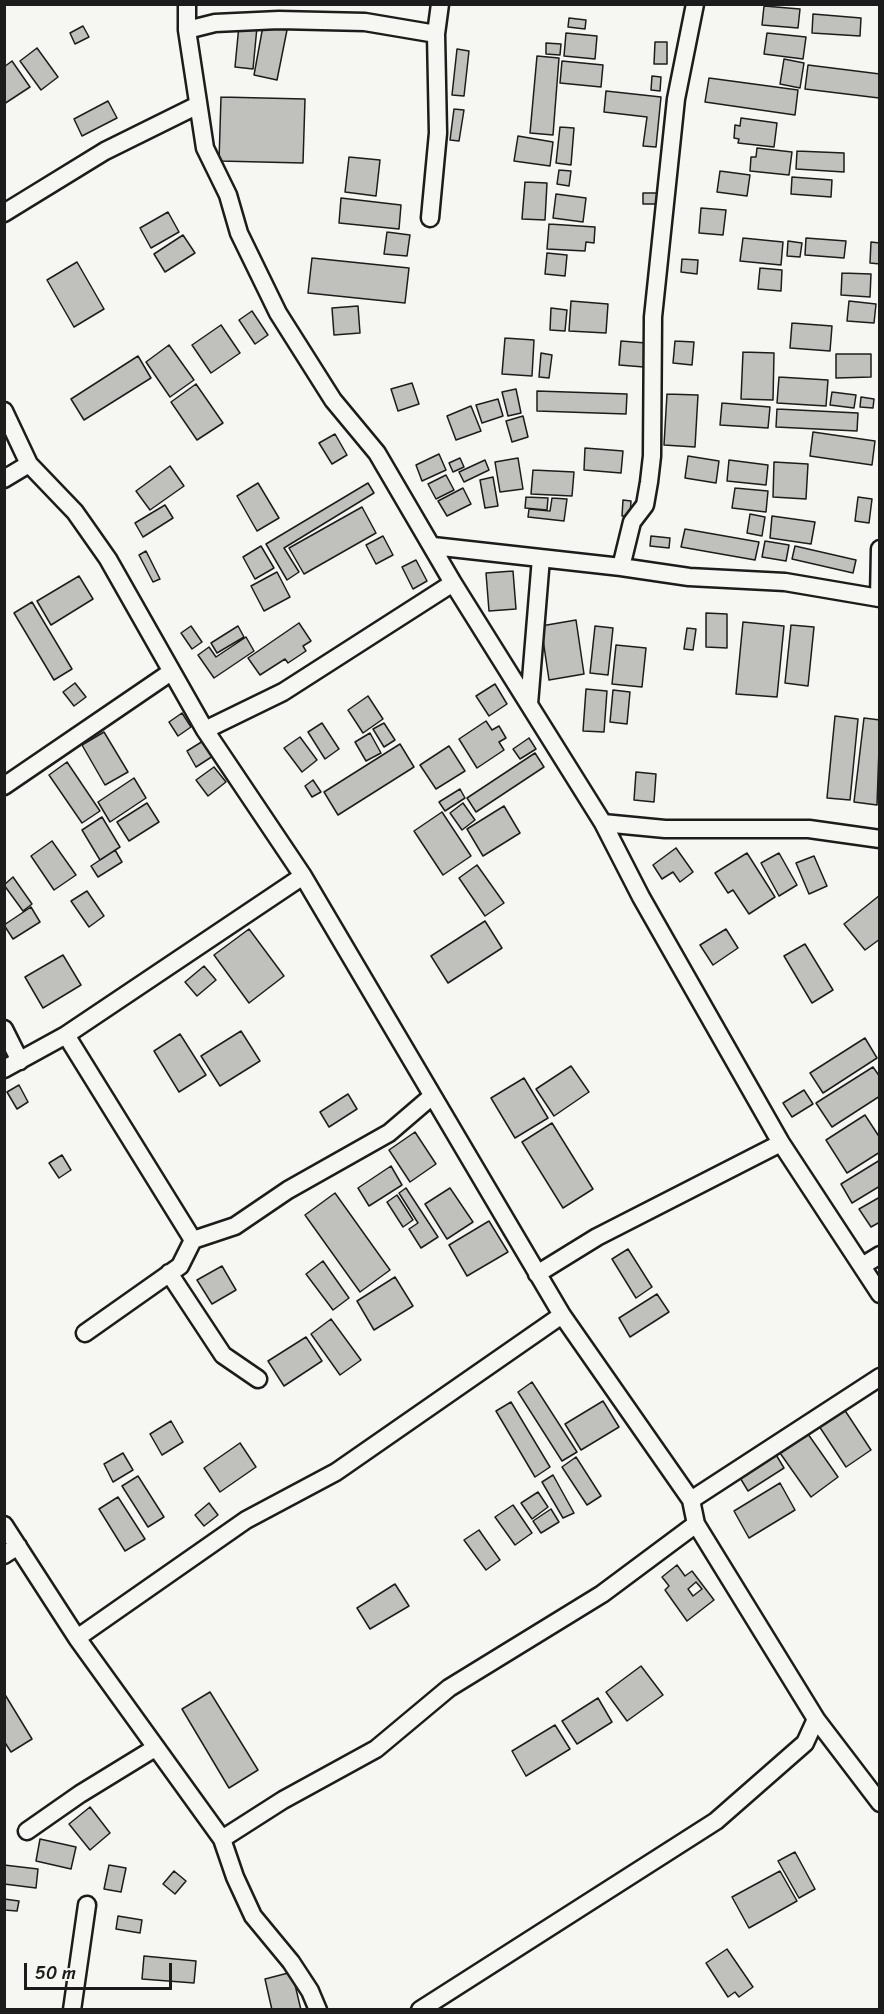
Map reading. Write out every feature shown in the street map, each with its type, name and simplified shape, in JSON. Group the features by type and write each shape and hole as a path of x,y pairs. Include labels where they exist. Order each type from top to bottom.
{"street":[{"path":"187,4 188,30 206,148 228,195 239,233 278,314 333,400 377,453 453,583 603,823 641,897 781,1143 879,1294"},
{"path":"430,218 438,133 436,33 440,4"},
{"path":"621,567 632,522 645,505 649,482 652,456 653,317 676,99 695,4"},
{"path":"188,30 215,23 279,20 365,22 436,33"},
{"path":"4,213 105,150 198,105"},
{"path":"4,411 30,464 75,512 108,559 148,625 171,672 205,730 303,876 431,1097 562,1315 691,1500 696,1524 816,1719 879,1803"},
{"path":"4,479 30,464"},
{"path":"433,546 689,577 785,582 879,598 879,549"},
{"path":"529,704 541,558"},
{"path":"205,730 283,692 453,583"},
{"path":"4,786 171,672"},
{"path":"603,823 665,829 808,829 879,839"},
{"path":"4,1069 66,1035 303,876"},
{"path":"4,1029 20,1061"},
{"path":"66,1035 193,1240"},
{"path":"85,1333 180,1266 193,1240 235,1226 288,1190 389,1133 431,1097"},
{"path":"537,1274 597,1238 781,1143"},
{"path":"862,1266 879,1255"},
{"path":"169,1273 223,1355 258,1379"},
{"path":"77,1638 246,1520 336,1472 562,1315"},
{"path":"691,1500 879,1377"},
{"path":"222,1839 283,1800 376,1749 449,1688 602,1594 696,1524"},
{"path":"4,1525 11,1551 77,1638 222,1839 235,1877 253,1916 291,1962 310,1991 318,2010"},
{"path":"420,2010 716,1821 805,1743 816,1719"},
{"path":"27,1831 80,1794 155,1748"},
{"path":"72,2010 87,1905"}],"building":[{"path":"764,6 800,9 798,28 762,25"},
{"path":"813,14 861,18 860,36 812,33"},
{"path":"569,18 586,20 585,29 568,27"},
{"path":"239,25 257,27 253,69 235,67"},
{"path":"83,26 89,37 75,44 70,33"},
{"path":"263,26 287,30 277,80 254,75"},
{"path":"566,33 597,36 595,59 564,56"},
{"path":"767,33 806,37 803,59 764,54"},
{"path":"655,42 667,42 667,64 654,64"},
{"path":"546,43 561,44 560,55 546,54"},
{"path":"37,48 58,77 41,90 20,61"},
{"path":"457,49 469,51 464,96 452,95"},
{"path":"537,56 559,58 553,135 530,133"},
{"path":"784,59 804,63 800,88 780,84"},
{"path":"12,61 30,87 4,104 4,67"},
{"path":"562,61 603,65 601,87 560,83"},
{"path":"808,65 880,74 879,98 805,89"},
{"path":"652,76 661,77 660,91 651,90"},
{"path":"709,78 798,90 795,115 705,102"},
{"path":"606,91 661,97 656,147 643,146 647,117 604,112"},
{"path":"221,97 305,99 303,163 219,161"},
{"path":"108,101 117,118 82,136 74,119"},
{"path":"454,109 464,110 459,141 450,140"},
{"path":"741,118 777,123 774,147 738,143 739,139 734,138 735,125 740,126"},
{"path":"560,127 574,128 571,165 556,163"},
{"path":"518,136 553,142 550,166 514,161"},
{"path":"757,148 792,152 789,175 750,171 751,157 756,157"},
{"path":"797,151 844,153 844,172 796,169"},
{"path":"349,157 380,160 376,196 345,192"},
{"path":"559,170 571,171 569,186 557,184"},
{"path":"720,171 750,175 747,196 717,192"},
{"path":"792,177 832,180 831,197 791,194"},
{"path":"525,182 547,183 545,220 522,219"},
{"path":"643,193 658,193 658,204 643,204"},
{"path":"556,194 586,198 583,222 553,218"},
{"path":"341,198 401,205 399,229 339,223"},
{"path":"701,208 726,210 723,235 699,233"},
{"path":"168,212 179,232 151,248 140,228"},
{"path":"549,224 595,227 594,243 586,242 585,251 547,249"},
{"path":"387,232 410,235 407,256 384,254"},
{"path":"183,235 195,253 165,272 154,254"},
{"path":"743,238 783,242 781,265 740,261"},
{"path":"806,238 846,241 844,258 805,255"},
{"path":"788,241 802,243 800,257 787,256"},
{"path":"871,242 880,243 880,264 870,263"},
{"path":"547,253 567,255 565,276 545,274"},
{"path":"312,258 409,268 405,303 308,293"},
{"path":"682,259 698,260 697,274 681,272"},
{"path":"77,262 104,309 74,327 47,280"},
{"path":"760,268 782,270 781,291 758,289"},
{"path":"842,273 871,274 870,297 841,295"},
{"path":"571,301 608,304 606,333 569,331"},
{"path":"849,301 876,304 874,323 847,321"},
{"path":"358,306 360,333 334,335 332,308"},
{"path":"551,308 567,310 565,331 550,330"},
{"path":"252,311 268,335 255,344 239,320"},
{"path":"792,323 832,326 830,351 790,348"},
{"path":"221,325 240,353 211,373 192,345"},
{"path":"505,338 534,340 532,376 502,374"},
{"path":"621,341 646,343 644,367 619,365"},
{"path":"675,341 694,342 692,365 673,363"},
{"path":"169,345 194,380 170,397 146,362"},
{"path":"743,352 774,353 773,400 741,399"},
{"path":"541,353 552,355 549,378 539,377"},
{"path":"836,354 871,354 871,377 836,378"},
{"path":"138,356 151,378 84,420 71,399"},
{"path":"779,377 828,380 826,406 777,403"},
{"path":"412,383 419,404 398,411 391,389"},
{"path":"196,384 223,423 197,440 171,402"},
{"path":"516,389 521,413 508,416 502,392"},
{"path":"537,391 627,394 626,414 537,411"},
{"path":"832,392 856,395 854,408 830,405"},
{"path":"667,394 698,395 695,447 664,445"},
{"path":"861,397 874,399 873,408 860,407"},
{"path":"498,399 503,416 482,423 476,405"},
{"path":"722,403 770,407 768,428 720,425"},
{"path":"471,406 481,431 456,440 447,416"},
{"path":"777,409 858,413 857,431 776,427"},
{"path":"523,416 528,437 512,442 506,421"},
{"path":"813,432 875,441 872,465 810,456"},
{"path":"335,434 347,455 332,464 319,443"},
{"path":"585,448 623,451 621,473 584,470"},
{"path":"439,454 446,470 422,481 416,465"},
{"path":"688,456 719,461 716,483 685,478"},
{"path":"460,458 464,467 453,472 449,463"},
{"path":"518,458 523,489 500,492 495,462"},
{"path":"485,460 489,470 464,482 459,472"},
{"path":"729,460 768,465 766,485 727,481"},
{"path":"774,462 808,464 806,499 773,497"},
{"path":"170,466 184,486 150,510 136,491"},
{"path":"533,470 574,472 572,496 531,494"},
{"path":"446,475 454,490 436,499 428,484"},
{"path":"493,477 498,506 485,508 480,480"},
{"path":"258,483 279,518 257,531 237,496"},
{"path":"368,483 374,493 284,548 299,572 287,580 266,544"},
{"path":"463,488 471,504 447,516 438,501"},
{"path":"735,488 768,491 766,512 732,508"},
{"path":"526,497 548,498 547,510 525,508"},
{"path":"858,497 872,499 869,523 855,521"},
{"path":"552,498 567,499 564,521 528,517 529,509 550,511"},
{"path":"623,500 631,501 630,516 622,516"},
{"path":"165,505 173,518 143,537 135,523"},
{"path":"362,507 376,533 304,574 289,548"},
{"path":"750,514 765,517 762,536 747,533"},
{"path":"772,516 815,522 811,544 770,538"},
{"path":"685,529 759,542 755,560 681,547"},
{"path":"383,536 393,555 376,564 366,545"},
{"path":"651,536 670,538 669,548 650,546"},
{"path":"765,541 789,545 786,561 762,557"},
{"path":"261,546 274,568 255,579 243,557"},
{"path":"795,546 856,560 853,573 792,559"},
{"path":"146,551 160,579 153,582 139,555"},
{"path":"416,560 427,581 413,589 402,567"},
{"path":"513,571 516,609 489,611 486,573"},
{"path":"277,572 290,597 264,611 251,586"},
{"path":"79,576 93,599 51,625 37,601"},
{"path":"32,602 72,669 54,680 14,613"},
{"path":"706,613 727,614 727,648 706,647"},
{"path":"576,620 584,674 549,680 541,626"},
{"path":"743,622 784,626 777,697 736,694"},
{"path":"299,623 311,641 303,646 306,651 288,663 285,659 260,675 248,658"},
{"path":"791,625 814,627 808,686 785,683"},
{"path":"191,626 202,642 192,649 181,633"},
{"path":"238,626 244,637 217,653 211,643"},
{"path":"595,626 613,628 608,675 590,673"},
{"path":"687,628 696,629 693,650 684,649"},
{"path":"246,637 254,651 214,678 198,655 209,647 216,657"},
{"path":"616,645 646,648 642,687 612,684"},
{"path":"75,683 86,697 74,706 63,692"},
{"path":"495,684 507,704 489,716 476,696"},
{"path":"586,689 607,691 604,732 583,731"},
{"path":"613,690 630,692 627,724 610,722"},
{"path":"368,696 383,719 363,733 348,710"},
{"path":"182,713 191,727 178,736 169,722"},
{"path":"835,716 858,719 850,800 827,798"},
{"path":"864,718 880,720 877,805 854,802"},
{"path":"486,721 492,730 499,726 506,738 499,742 504,750 477,768 459,739"},
{"path":"322,723 339,749 325,759 308,732"},
{"path":"384,723 395,740 384,747 373,729"},
{"path":"104,732 128,772 105,785 82,745"},
{"path":"370,733 381,753 366,761 355,742"},
{"path":"300,737 317,760 302,772 284,748"},
{"path":"529,738 536,749 520,759 513,749"},
{"path":"203,741 213,756 196,767 187,751"},
{"path":"400,744 414,767 338,815 324,792"},
{"path":"449,746 465,771 436,789 420,765"},
{"path":"535,753 544,767 476,812 467,798"},
{"path":"67,762 100,811 82,823 49,775"},
{"path":"214,767 226,782 208,796 196,780"},
{"path":"636,772 656,774 654,802 634,800"},
{"path":"134,778 146,798 110,822 98,802"},
{"path":"313,780 321,792 312,797 305,786"},
{"path":"460,789 465,798 445,811 439,802"},
{"path":"147,803 159,822 129,841 117,822"},
{"path":"463,803 475,820 462,830 450,813"},
{"path":"504,806 520,833 483,856 467,829"},
{"path":"442,812 471,856 443,875 414,831"},
{"path":"102,817 120,847 100,860 82,830"},
{"path":"52,841 76,875 54,890 31,856"},
{"path":"676,848 693,872 680,882 673,872 662,879 653,865"},
{"path":"115,850 122,862 98,877 91,866"},
{"path":"747,853 775,897 749,914 733,890 728,893 715,873"},
{"path":"779,853 797,885 779,896 761,863"},
{"path":"814,856 827,886 809,894 796,863"},
{"path":"477,865 504,903 485,916 459,878"},
{"path":"13,877 32,904 23,911 4,885"},
{"path":"87,891 104,916 89,927 71,901"},
{"path":"880,895 880,939 865,950 844,924"},
{"path":"31,907 40,922 13,939 4,925"},
{"path":"485,921 502,948 448,983 431,956"},
{"path":"249,929 284,976 249,1003 214,955"},
{"path":"726,929 738,948 713,965 700,945"},
{"path":"805,944 833,990 812,1003 784,956"},
{"path":"63,955 81,985 43,1008 25,977"},
{"path":"204,966 216,980 197,996 185,982"},
{"path":"241,1031 260,1061 220,1086 201,1056"},
{"path":"180,1034 206,1075 179,1092 154,1051"},
{"path":"865,1038 877,1058 823,1093 810,1073"},
{"path":"571,1066 589,1092 554,1116 536,1089"},
{"path":"873,1067 880,1077 880,1096 832,1127 816,1103"},
{"path":"524,1078 548,1118 515,1138 491,1098"},
{"path":"19,1085 28,1102 17,1109 7,1092"},
{"path":"804,1090 813,1104 792,1117 783,1103"},
{"path":"348,1094 357,1109 329,1127 320,1112"},
{"path":"865,1115 880,1138 880,1152 847,1173 826,1140"},
{"path":"552,1123 593,1189 563,1208 522,1142"},
{"path":"415,1132 436,1164 410,1182 389,1150"},
{"path":"62,1155 71,1170 59,1178 49,1163"},
{"path":"880,1160 880,1186 852,1203 841,1184"},
{"path":"391,1166 402,1185 369,1206 358,1188"},
{"path":"406,1188 438,1237 421,1248 409,1229 418,1223 399,1193"},
{"path":"450,1188 473,1222 447,1239 425,1204"},
{"path":"335,1193 390,1270 360,1292 305,1215"},
{"path":"397,1195 413,1220 403,1227 387,1202"},
{"path":"880,1197 880,1222 871,1227 859,1209"},
{"path":"489,1221 508,1252 467,1276 449,1245"},
{"path":"628,1249 652,1287 636,1298 612,1259"},
{"path":"323,1261 349,1298 333,1310 306,1274"},
{"path":"222,1266 236,1290 212,1304 197,1280"},
{"path":"395,1277 413,1306 374,1330 357,1301"},
{"path":"657,1294 669,1312 630,1337 619,1318"},
{"path":"331,1319 361,1360 340,1375 311,1334"},
{"path":"306,1337 322,1361 284,1386 268,1361"},
{"path":"532,1382 577,1452 562,1461 518,1392"},
{"path":"603,1401 619,1427 581,1450 565,1424"},
{"path":"511,1402 550,1467 535,1477 496,1411"},
{"path":"844,1409 871,1450 846,1467 819,1426"},
{"path":"171,1421 183,1442 162,1455 150,1434"},
{"path":"808,1434 838,1477 811,1497 780,1453"},
{"path":"240,1443 256,1467 220,1492 204,1468"},
{"path":"123,1453 133,1470 113,1482 104,1464"},
{"path":"775,1453 784,1468 748,1491 739,1476"},
{"path":"576,1457 601,1496 587,1505 562,1467"},
{"path":"553,1475 574,1513 563,1518 542,1482"},
{"path":"138,1476 164,1517 148,1527 122,1486"},
{"path":"780,1483 795,1510 749,1538 734,1511"},
{"path":"538,1492 548,1507 532,1519 521,1503"},
{"path":"118,1497 145,1539 125,1551 99,1509"},
{"path":"209,1503 218,1515 204,1526 195,1515"},
{"path":"513,1505 532,1533 515,1545 495,1517"},
{"path":"551,1509 559,1522 541,1533 533,1521"},
{"path":"479,1530 500,1560 486,1570 464,1540"},
{"path":"677,1565 685,1576 692,1571 714,1600 687,1621 665,1590 669,1586 662,1577","holes":["696,1582 702,1589 693,1596 688,1589"]},
{"path":"395,1584 409,1606 370,1629 357,1608"},
{"path":"641,1666 663,1695 627,1721 606,1692"},
{"path":"210,1692 258,1770 229,1788 182,1709"},
{"path":"4,1693 32,1739 11,1752 4,1741"},
{"path":"598,1698 612,1722 577,1744 562,1721"},
{"path":"555,1725 570,1749 526,1776 512,1751"},
{"path":"90,1807 110,1833 90,1850 69,1824"},
{"path":"40,1839 76,1847 71,1869 36,1861"},
{"path":"795,1852 815,1889 799,1898 778,1861"},
{"path":"4,1865 38,1869 36,1888 4,1884"},
{"path":"109,1865 126,1868 121,1892 104,1889"},
{"path":"174,1871 186,1881 175,1894 163,1884"},
{"path":"780,1871 797,1901 749,1928 732,1897"},
{"path":"4,1899 19,1901 17,1911 4,1910"},
{"path":"118,1916 142,1920 140,1933 116,1929"},
{"path":"727,1949 753,1987 739,1997 735,1992 728,1997 706,1963"},
{"path":"144,1956 196,1961 194,1983 142,1979"},
{"path":"292,1972 301,2010 272,2010 265,1979"}]}
